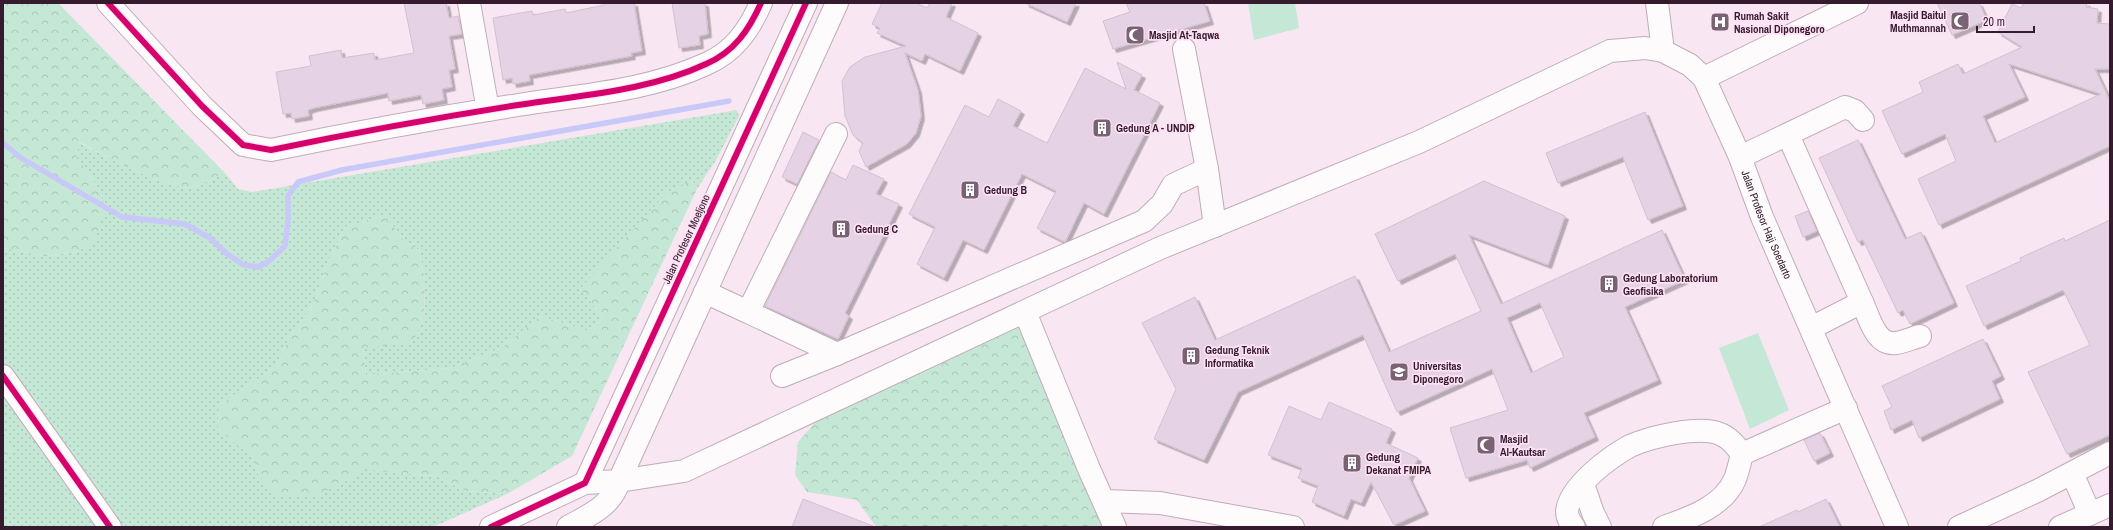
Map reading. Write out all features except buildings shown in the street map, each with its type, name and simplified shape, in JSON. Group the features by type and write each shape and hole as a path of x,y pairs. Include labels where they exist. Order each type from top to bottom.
{"street":[{"path":"108,3 202,106 243,145 271,150 488,110 653,84 707,64 732,49 747,30 762,3"},
{"path":"470,3 488,110"},
{"name":"Jalan Profesor Moeljono","path":"585,483 806,3"},
{"path":"568,527 599,510 608,502 616,491 619,481 837,3"},
{"path":"1657,3 1663,51"},
{"path":"491,527 585,483 619,481 684,471 1158,250 1419,142 1610,51 1645,48 1663,51 1690,65 1704,78 1857,3"},
{"path":"1184,49 1207,169 1215,226"},
{"name":"Jalan Profesor Haji Soedarto","path":"1704,78 1740,157 1762,217 1897,527"},
{"path":"1740,157 1845,107 1855,111 1862,120"},
{"path":"748,312 836,134"},
{"path":"1788,135 1877,334 1883,341 1894,344 1920,336"},
{"path":"782,376 837,354 1144,221 1162,204 1173,186 1207,169"},
{"path":"705,292 837,354"},
{"path":"1811,328 1862,302"},
{"path":"1025,312 1089,469 1115,527"},
{"path":"3,376 110,527"},
{"path":"1742,454 1846,408"},
{"path":"1574,527 1568,519 1567,510 1574,495 1607,460 1631,446 1690,430 1719,434 1733,443 1742,454"},
{"path":"1965,526 2110,453"},
{"path":"1664,527 1691,518 1717,502 1735,480 1742,454"},
{"path":"2072,473 2090,514"},
{"path":"1583,484 1593,513 1600,527"},
{"path":"1104,501 1160,503 1293,527"},
{"path":"2060,527 2110,505"}],"green space":[{"path":"3,3 58,3 225,173 191,189 159,181 127,167 79,142 77,157 101,192 105,210 95,241 78,252 45,256 3,248"},
{"path":"1248,3 1295,3 1299,28 1254,40"},
{"path":"737,110 739,116 716,160 697,189 692,180 617,249 580,289 604,318 588,331 540,316 503,347 451,368 366,375 363,348 424,319 425,281 419,248 405,242 385,215 345,227 326,267 313,304 288,340 276,367 219,405 218,429 251,456 258,474 347,481 365,468 397,473 436,476 466,491 507,494 433,527 3,527 3,460 11,451 3,430 3,248 45,256 78,252 101,192 77,157 78,142 127,167 159,181 191,189 225,173 238,189 252,192"},
{"path":"693,180 697,189 572,456 507,494 466,491 436,476 365,469 347,481 318,495 277,497 258,474 251,456 218,429 219,405 276,367 288,340 313,304 326,267 345,227 385,215 405,242 419,248 425,281 424,319 412,343 363,348 366,375 451,368 503,347 540,316 588,331 604,318 580,289 667,192"},
{"path":"1022,319 1108,527 876,527 857,500 807,492 795,475 798,442 828,408"},
{"path":"1758,333 1789,410 1750,429 1719,348"},
{"path":"3,430 11,451 3,460"}],"waterway":[{"path":"3,143 21,158 122,217 185,224 210,238 227,254 244,265 258,267 268,262 285,246 288,221 288,196 298,182 342,170 729,101"}],"cycle path":[{"path":"108,3 202,106 243,145 271,150 456,115 614,91 661,80 706,64 733,47 746,31 761,3"},
{"path":"491,527 585,483 806,3"},
{"path":"3,376 110,527"}],"place":[{"name":"Masjid Baitul Muthmannah","path":"1960,21"},
{"name":"Rumah Sakit Nasional Diponegoro","path":"1720,22"},
{"name":"Masjid At-Taqwa","path":"1135,35"},
{"name":"Gedung A - UNDIP","path":"1102,128"},
{"name":"Gedung B","path":"970,190"},
{"name":"Gedung C","path":"841,229"},
{"name":"Gedung Laboratorium Geofisika","path":"1609,284"},
{"name":"Gedung Teknik Informatika","path":"1191,356"},
{"name":"Universitas Diponegoro","path":"1399,372"},
{"name":"Masjid Al-Kautsar","path":"1486,445"},
{"name":"Gedung Dekanat FMIPA","path":"1352,463"}]}
